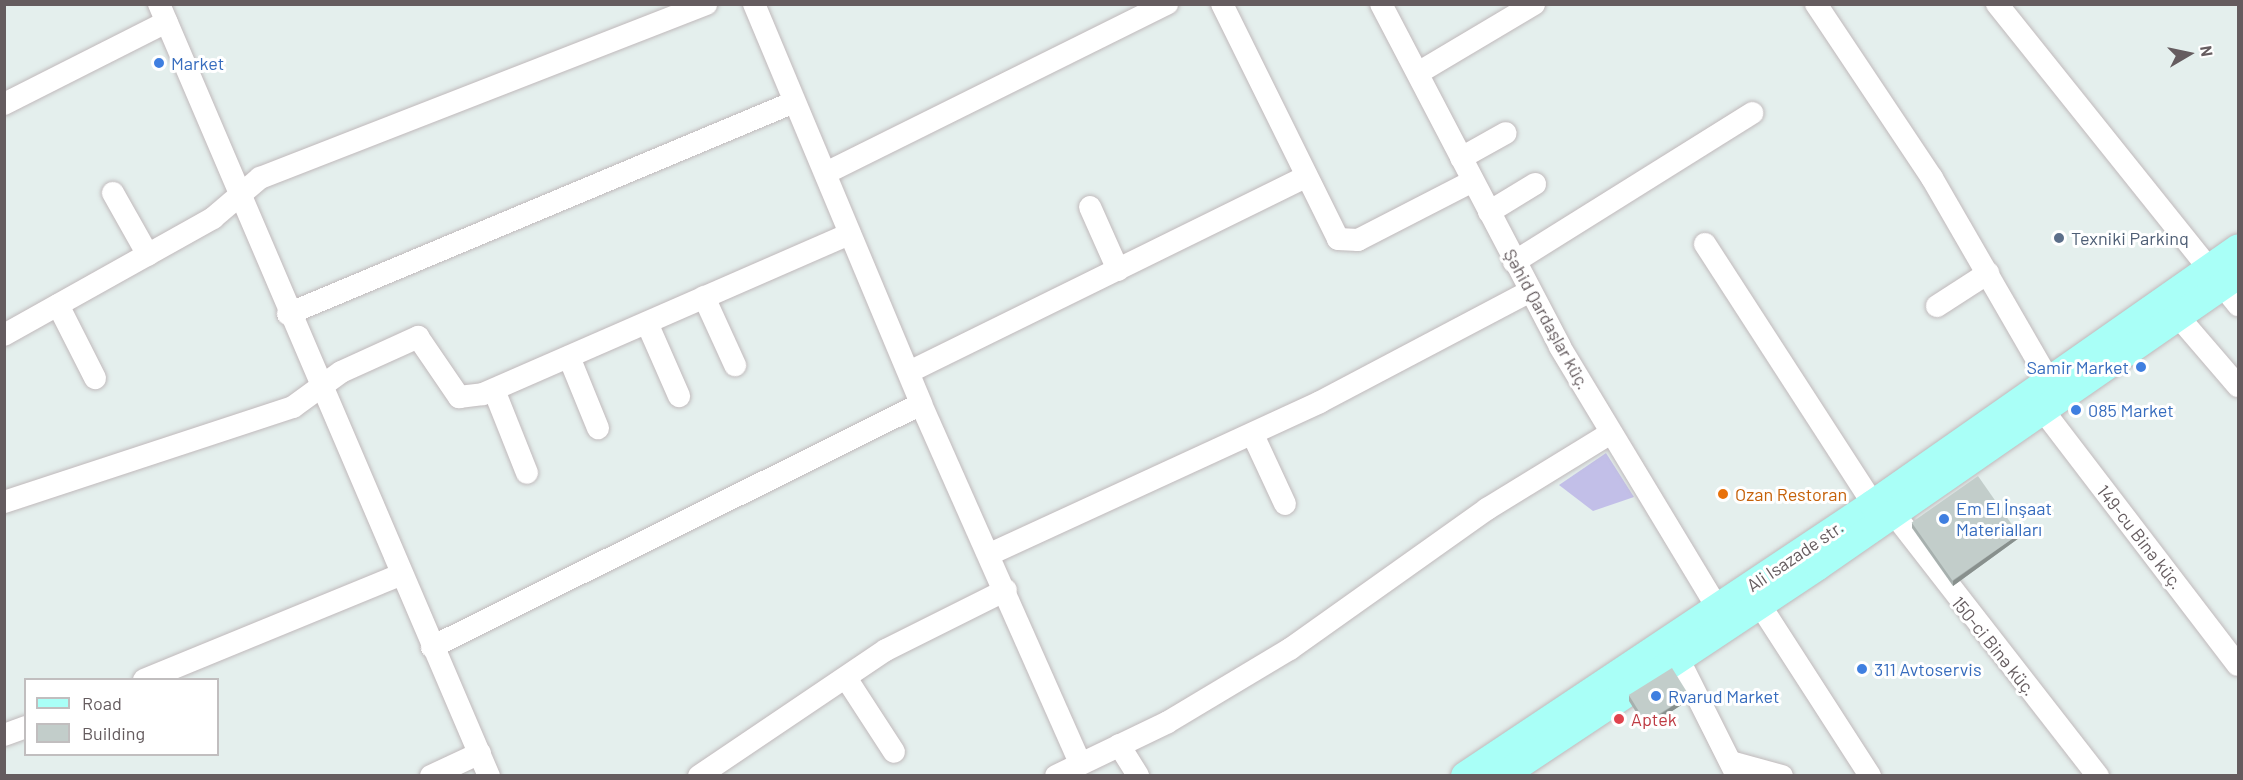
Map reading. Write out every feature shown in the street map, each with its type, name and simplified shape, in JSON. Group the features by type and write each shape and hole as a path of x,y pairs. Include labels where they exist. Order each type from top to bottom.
{"main road":[{"name":"Ali Isazade str.","path":"1883,509 2048,379 2171,306 2226,284 2238,248"},
{"name":"Ali Isazade str.","path":"1465,776 1722,617 1883,509 2042,409 2171,306"},
{"name":"Ali Isazade str.","path":"1502,776 1678,658 1722,617"}],"street":[{"path":"4,335 213,218 237,194 260,178 706,4"},
{"path":"754,4 921,404 1006,590 1080,762"},
{"path":"826,173 1167,4"},
{"path":"1222,4 1332,233 1351,242 1473,181"},
{"name":"Şəhid Qardaşlar küç.","path":"1381,4 1490,212 1529,292 1722,617"},
{"path":"1418,73 1534,4"},
{"path":"1816,4 1988,273 2048,379"},
{"path":"1997,4 2226,284"},
{"path":"4,104 162,13 288,314 489,776"},
{"path":"288,314 794,102"},
{"path":"1514,262 1752,113"},
{"path":"1461,158 1506,133"},
{"path":"909,372 1306,177"},
{"path":"1490,212 1535,184"},
{"path":"113,192 148,255"},
{"path":"1090,207 1118,270"},
{"path":"4,502 292,406 321,389 341,372 418,337 459,397 494,390 850,234"},
{"name":"150-ci Binə küç.","path":"1705,244 1883,509 2098,776"},
{"path":"1937,306 1988,273"},
{"path":"990,554 1253,435 1529,292"},
{"path":"704,297 735,365"},
{"path":"58,305 95,378"},
{"path":"2171,306 2238,386"},
{"path":"647,323 678,396"},
{"path":"569,357 598,428"},
{"path":"494,390 527,473"},
{"path":"432,647 921,404"},
{"name":"149-cu Binə küç.","path":"2042,409 2238,664"},
{"path":"1056,776 1080,762 1119,745 1290,649 1487,509 1611,433"},
{"path":"1253,435 1285,504"},
{"path":"149,678 400,575"},
{"path":"699,776 910,636 1006,590"},
{"path":"1754,596 1870,776"},
{"path":"1678,658 1734,769 1782,776"},
{"path":"846,678 894,752"},
{"path":"4,735 24,728"},
{"path":"1119,745 1138,776"},
{"path":"431,776 480,753"}],"shaded area":[{"path":"1606,453 1634,497 1593,511 1559,485"}],"building":[{"path":"1978,476 2019,534 1952,581 1912,522"},
{"path":"1672,668 1689,695 1646,722 1629,695"}],"place":[{"name":"Market","path":"159,63"},
{"name":"Texniki Parkinq","path":"2059,238"},
{"name":"Samir Market","path":"2141,367"},
{"name":"085 Market","path":"2076,410"},
{"name":"Ozan Restoran","path":"1723,494"},
{"name":"Em El İnşaat Materialları","path":"1944,519"},
{"name":"311 Avtoservis","path":"1862,669"},
{"name":"Rvarud Market","path":"1656,696"},
{"name":"Aptek","path":"1619,719"}]}
